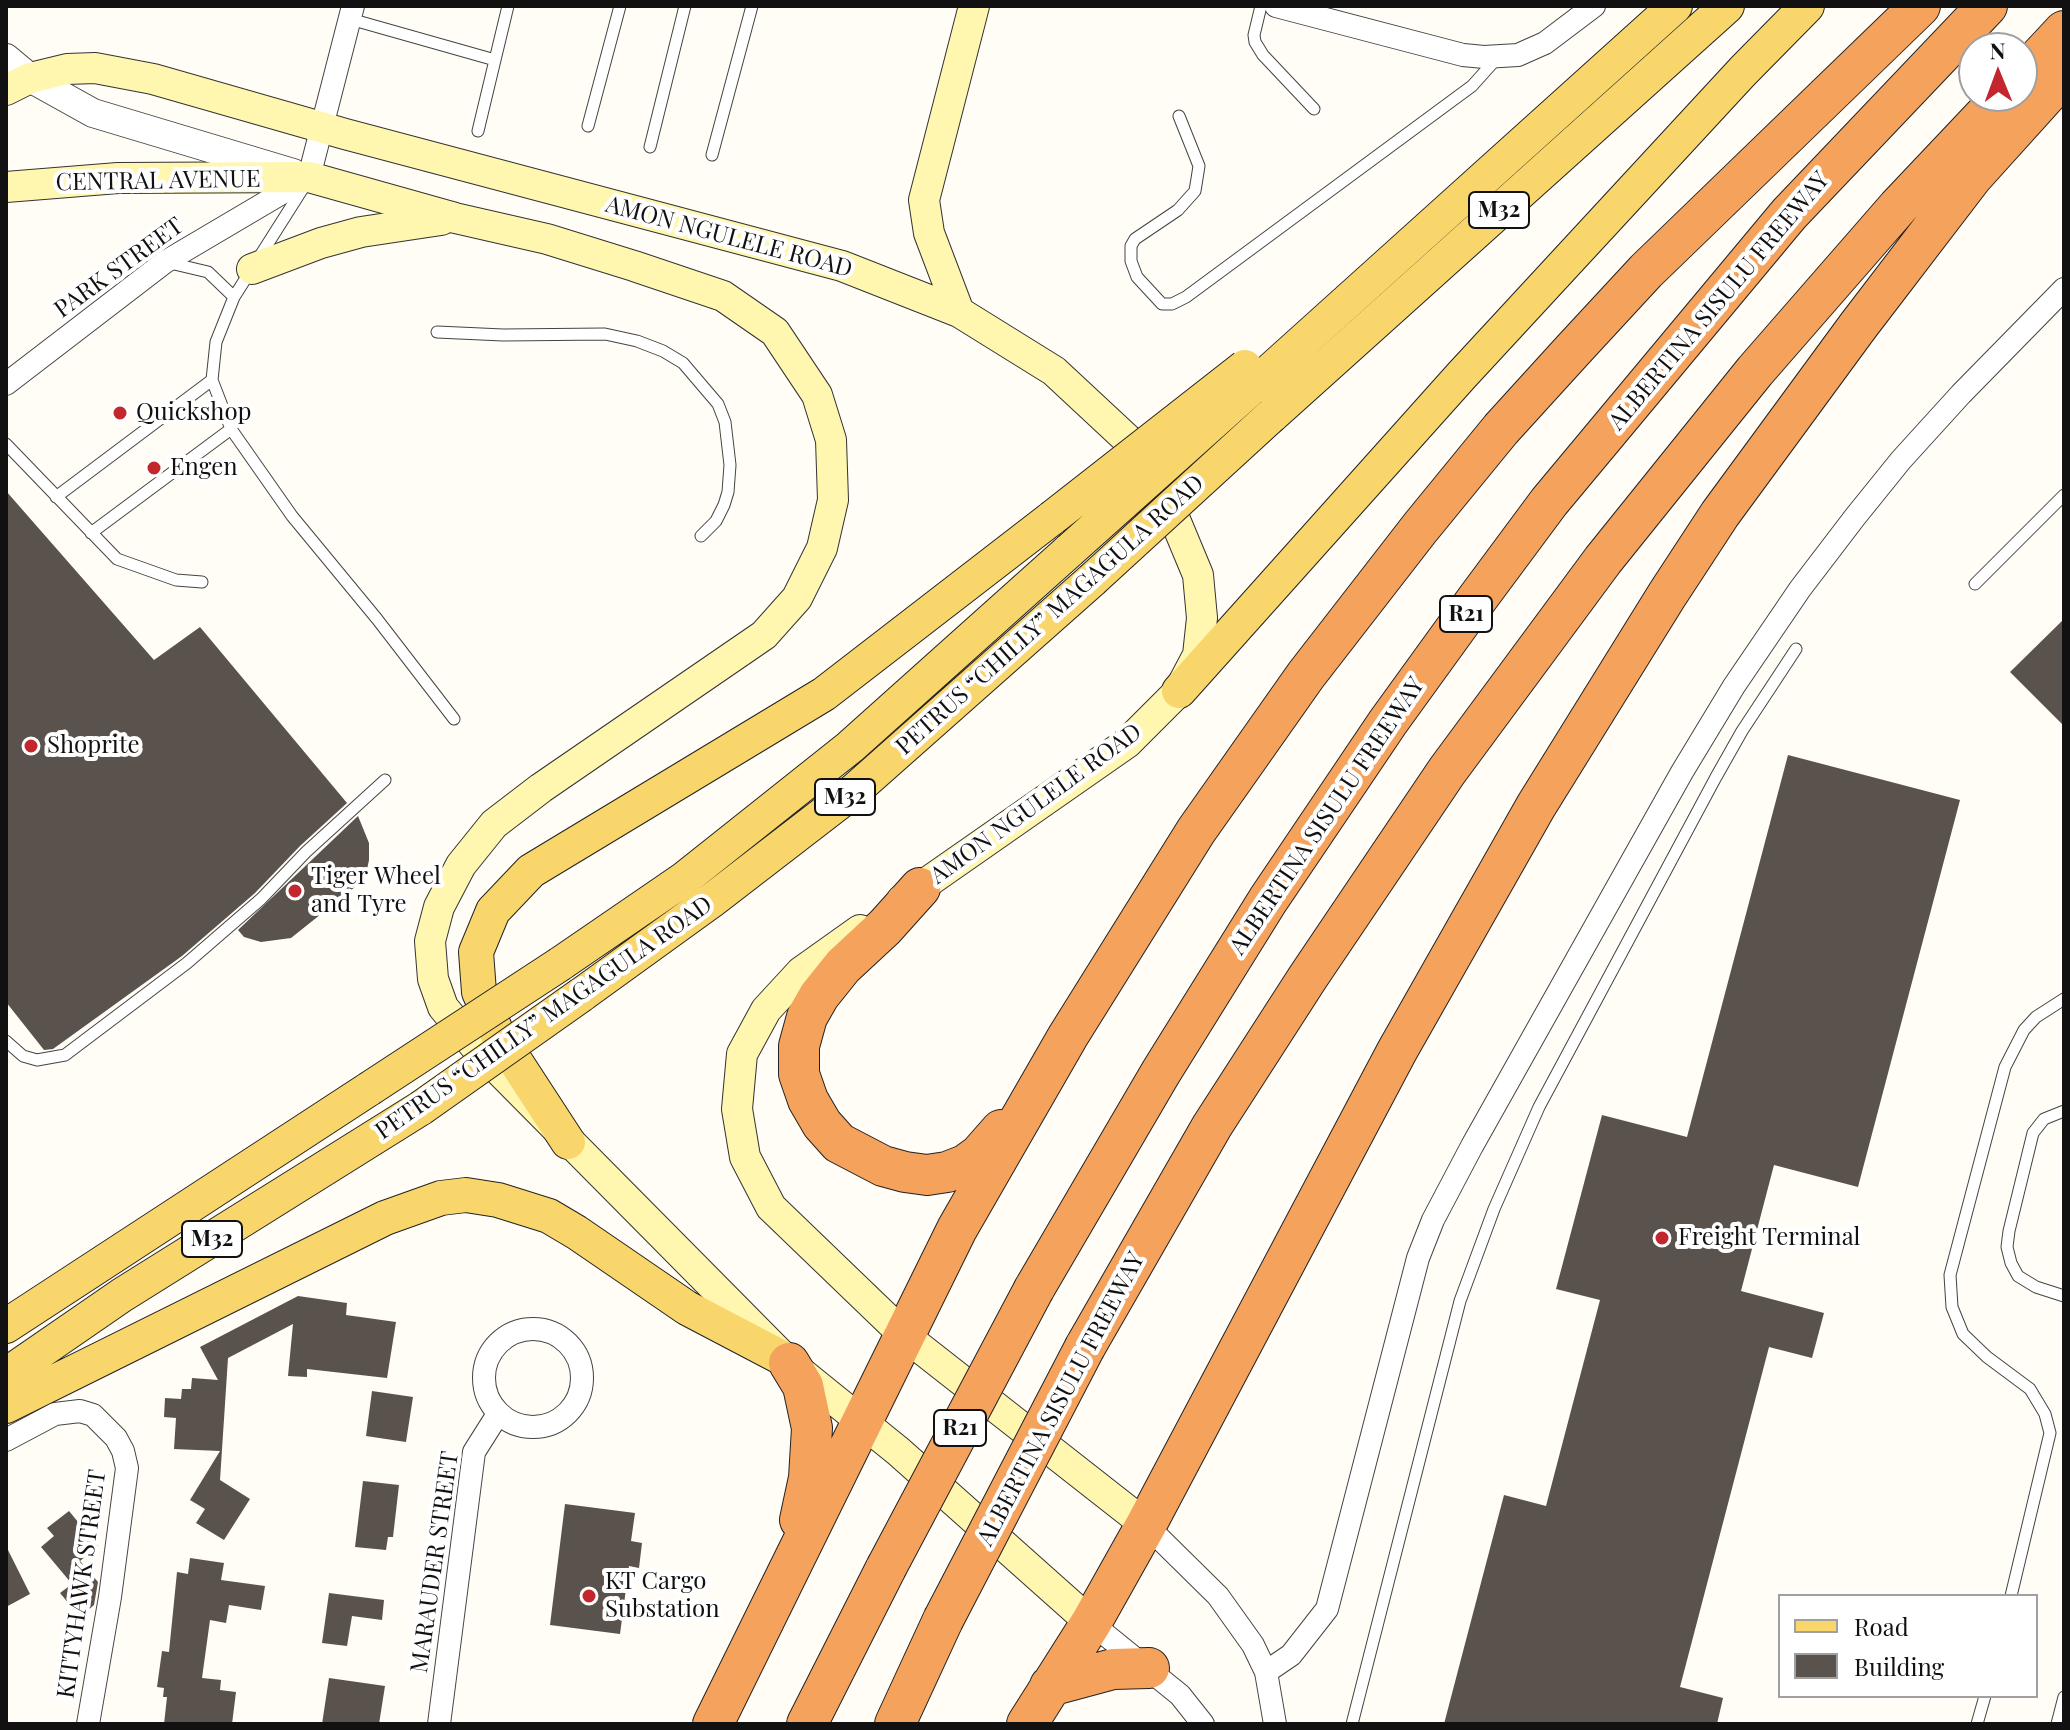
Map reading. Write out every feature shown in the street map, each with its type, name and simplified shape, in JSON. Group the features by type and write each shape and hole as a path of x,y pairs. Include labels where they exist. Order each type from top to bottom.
{"highway":[{"path":"713,1724 790,1562 826,1499 861,1421 957,1229 1068,1036 1196,831 1306,675 1501,429 1646,271 1920,6"},
{"name":"ALBERTINA SISULU FREEWAY","path":"807,1724 1034,1289 1161,1072 1268,900 1388,722 1549,502 1789,214 1987,6"},
{"path":"2038,59 2064,31"},
{"path":"1027,1724 1091,1623 1146,1525 1397,1051 1536,806 1667,595 1720,514 1867,314 1972,177 2064,75"},
{"name":"ALBERTINA SISULU FREEWAY","path":"895,1724 943,1620 1085,1347 1212,1126 1456,758 1603,560 1755,371 1898,207 1988,112"},
{"path":"920,888 885,927 843,966 807,1017 799,1046 799,1074 808,1100 822,1124 839,1143 883,1166 905,1172 927,1175 965,1165 995,1139 1068,1036"},
{"path":"789,1362 803,1386 812,1428 809,1478 790,1562"},
{"path":"1050,1686 1113,1669 1149,1668"}],"main road":[{"path":"959,312 929,233 924,200 974,6"},
{"name":"PETRUS “CHILLY” MAGAGULA ROAD","path":"6,1375 122,1295 421,1108 711,901 855,790 1092,580 1255,391 1452,206 1675,6"},
{"name":"PETRUS “CHILLY” MAGAGULA ROAD","path":"6,1326 560,964 684,879 850,747 1070,550 1255,391 1727,6"},
{"path":"1179,691 1472,364 1807,6"},
{"name":"AMON NGULELE ROAD","path":"18,84 67,69 95,68 153,79 324,129 842,266 959,312 1054,371 1127,439 1173,515 1198,575 1202,618 1198,655 1179,691 1127,743 801,972 766,1010 742,1054 737,1109 745,1157 771,1207 905,1336 1146,1525"},
{"name":"CENTRAL AVENUE","path":"6,187 118,178 309,177 455,218 547,239 723,296 775,332 817,395 831,440 833,500 822,548 797,598 764,635 541,788 494,824 461,865 439,907 430,941 433,979 443,1007 474,1045 568,1142"},
{"path":"252,269 321,243 361,232 455,218"},
{"path":"1091,1623 861,1421 789,1362 568,1142 497,1033 479,992 476,952 493,911 531,871 824,694 1052,518 1255,391"},
{"path":"6,1406 385,1218 441,1198 466,1195 498,1200 549,1216 687,1308 789,1362"}],"street":[{"path":"1276,6 1463,55 1498,57 1518,55 1545,43 1594,6"},
{"path":"6,58 18,84 93,113 309,177 352,13"},
{"name":"PARK STREET","path":"6,384 165,262 309,177"},
{"path":"1266,1672 1291,1655 1327,1609 1418,1258 1433,1220 1682,772 1734,686 1800,589 1855,517 1961,394 2064,289"},
{"path":"535,1328 558,1334 575,1351 583,1374 579,1397 564,1416 542,1427 519,1425 498,1414 485,1393 483,1370 493,1348 511,1333 535,1328"},
{"name":"KITTYHAWK STREET","path":"6,1440 65,1411 80,1411 93,1415 116,1438 123,1451 127,1468 110,1597 88,1724"},
{"name":"MARAUDER STREET","path":"439,1724 474,1452 498,1414"},
{"path":"1146,1525 1218,1596 1253,1645 1266,1672 1275,1724"},
{"path":"1091,1623 1180,1695 1203,1724"}],"lane":[{"path":"478,131 508,6"},
{"path":"588,126 620,6"},
{"path":"650,147 685,6"},
{"path":"712,155 752,6"},
{"path":"1261,6 1255,42 1263,55 1314,109"},
{"path":"352,13 495,60"},
{"path":"1179,116 1197,159 1198,183 1178,210 1135,239 1131,246 1131,261 1137,277 1162,304 1172,304 1186,297 1472,86 1498,57"},
{"path":"309,177 234,297 216,342 212,380 231,429 292,516 454,719"},
{"path":"165,262 208,272 234,297"},
{"path":"437,332 605,334 637,341 683,363 718,404 725,422 730,465 724,505 716,521 701,536"},
{"path":"56,497 212,380"},
{"path":"91,533 231,429"},
{"path":"6,444 117,559 176,580 202,582"},
{"path":"1975,584 2064,495"},
{"path":"1352,1724 1460,1301 1494,1209 1539,1107 1716,777 1796,649"},
{"path":"6,1041 23,1056 37,1060 65,1055 187,963 261,899 306,852 385,780"},
{"path":"2011,1594 2050,1433 2045,1414 2030,1389 1987,1357 1963,1334 1952,1307 1950,1275 2005,1067 2024,1030 2036,1017 2064,999"},
{"path":"2064,1111 2044,1119 2033,1133 2007,1247 2018,1276 2036,1287 2064,1296"},
{"path":"2057,1724 2064,1697"},
{"path":"1977,1724 1984,1698"}],"building":[{"path":"6,491 154,660 200,627 347,803 255,893 182,956 53,1049 44,1050 6,1002"},
{"path":"2064,619 2064,726 2010,672"},
{"name":"Freight Terminal","path":"1788,755 1960,800 1858,1187 1774,1165 1741,1291 1824,1313 1812,1358 1769,1347 1680,1687 1723,1698 1717,1724 1444,1724 1504,1495 1546,1506 1600,1300 1556,1289 1602,1115 1687,1137"},
{"path":"358,816 369,843 365,879 291,938 261,942 244,937 238,930"},
{"path":"298,1296 347,1303 346,1315 396,1322 387,1378 307,1369 307,1377 288,1376 293,1324 228,1358 220,1480 250,1499 224,1540 196,1523 205,1509 190,1500 220,1451 174,1449 176,1418 164,1417 165,1398 181,1399 182,1389 191,1389 192,1378 218,1380 200,1347"},
{"path":"372,1391 413,1397 406,1442 366,1436"},
{"path":"363,1481 399,1485 393,1537 388,1537 386,1550 355,1547"},
{"name":"KT Cargo Substation","path":"565,1504 635,1513 631,1541 642,1543 639,1568 629,1566 620,1634 550,1625"},
{"path":"69,1511 98,1546 80,1561 98,1582 94,1605 80,1617 60,1593 72,1584 41,1547 54,1536 47,1528"},
{"path":"6,1546 30,1594 6,1607"},
{"path":"190,1558 224,1563 221,1580 265,1586 261,1610 229,1605 226,1623 210,1620 202,1678 221,1680 220,1690 236,1692 232,1724 164,1724 167,1697 163,1697 164,1688 157,1687 162,1651 169,1652 177,1572 188,1574"},
{"path":"329,1593 384,1600 382,1620 352,1616 347,1646 322,1643"},
{"path":"329,1678 385,1686 379,1724 322,1724"}],"place":[{"name":"Quickshop","path":"120,413"},
{"name":"Engen","path":"154,468"},
{"name":"Shoprite","path":"31,746"},
{"name":"Tiger Wheel and Tyre","path":"295,891"},
{"name":"Freight Terminal","path":"1662,1238"},
{"name":"KT Cargo Substation","path":"589,1596"}]}
